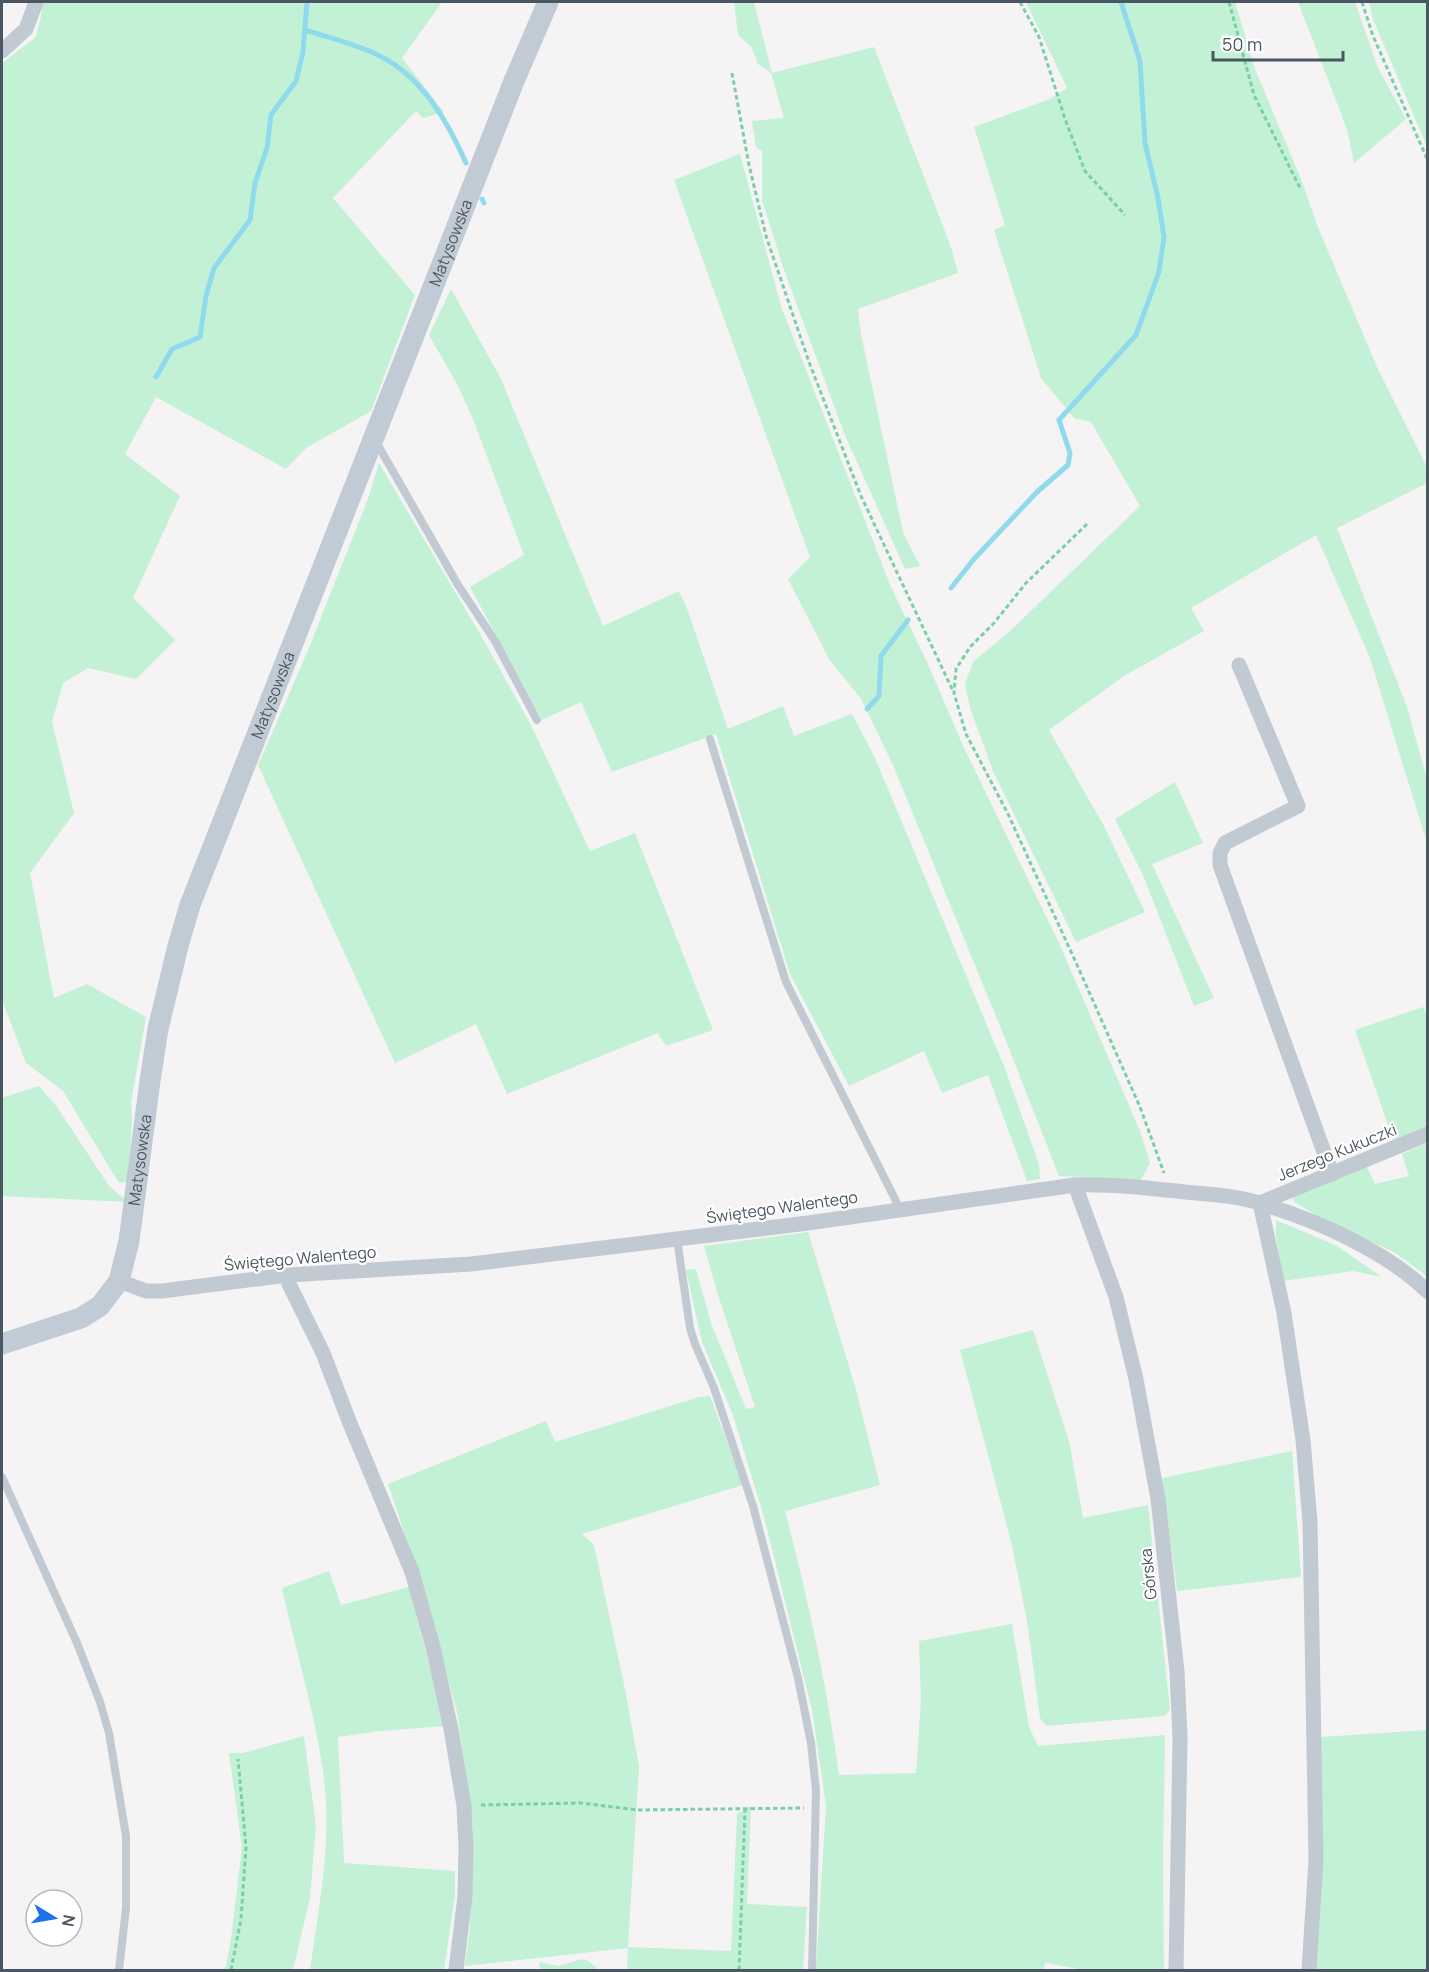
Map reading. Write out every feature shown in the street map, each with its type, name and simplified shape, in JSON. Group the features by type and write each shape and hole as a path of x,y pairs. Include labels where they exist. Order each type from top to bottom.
{"street":[{"path":"2,51 26,28 36,2"},
{"name":"Matysowska","path":"2,1344 81,1318 100,1306 119,1281 129,1241 158,1029 184,926 209,853 372,439 514,81 548,2"},
{"path":"1239,665 1298,806 1225,843 1220,853 1220,866 1332,1174"},
{"name":"Jerzego Kukuczki","path":"1260,1203 1428,1134"},
{"name":"Świętego Walentego","path":"119,1281 146,1291 288,1275 471,1264 808,1223 1075,1185 1109,1184 1260,1203 1306,1219 1370,1249 1410,1274 1428,1292"},
{"name":"Górska","path":"1075,1185 1116,1297 1136,1379 1158,1499 1177,1671 1180,1738 1176,1971"},
{"path":"1260,1203 1284,1313 1303,1440 1310,1522 1316,1860 1309,1971"},
{"path":"288,1275 294,1293 323,1353 412,1572 444,1692 464,1806 466,1847 465,1896 456,1971"}],"lane":[{"path":"372,439 379,447 458,585 495,641 537,720"},
{"path":"710,739 783,976 900,1209"},
{"path":"677,1239 690,1328 714,1388 753,1506 798,1678 811,1743 816,1805 812,1971"},
{"path":"2,1477 78,1644 109,1733 126,1836 126,1908 119,1971"}],"path":[{"path":"1020,2 1039,37 1065,119 1085,171 1125,215"},
{"path":"1229,2 1254,95 1300,188"},
{"path":"1362,2 1372,36 1428,161"},
{"path":"732,73 749,165 766,236 809,362 861,496 954,693 966,735 1013,825 1140,1107 1169,1190"},
{"path":"954,693 956,669 970,647 994,623 1026,584 1087,524"},
{"path":"231,1971 241,1918 246,1847 238,1759"},
{"path":"464,1806 581,1803 638,1810 801,1808 816,1805"},
{"path":"739,1971 745,1809"}],"green space":[{"path":"42,2 442,2 402,58 444,112 423,118 416,111 333,198 415,295 371,411 306,448 286,469 156,397 125,454 180,496 133,598 175,640 136,679 88,668 63,683 52,722 74,813 30,873 54,998 87,984 146,1017 131,1103 129,1182 119,1183 63,1091 26,1063 2,1000 2,63 36,37"},
{"path":"734,2 754,2 772,73 874,47 951,247 958,273 858,309 861,334 903,532 920,566 905,569 844,433 783,267 762,200 762,151 756,147 752,121 784,118 771,73 758,64 751,46 738,35"},
{"path":"1026,2 1235,2 1255,69 1303,184 1317,225 1377,367 1427,467 1427,483 1337,528 1407,707 1427,779 1427,843 1370,658 1316,535 1191,608 1204,631 1124,676 1049,730 1104,826 1145,912 1076,942 993,771 970,708 965,684 973,662 1008,633 1140,506 1091,422 1074,418 1041,378 994,230 1005,225 974,127 1050,99 1067,88"},
{"path":"1298,2 1355,2 1378,68 1406,119 1354,163 1347,129"},
{"path":"1369,2 1427,2 1427,147 1373,19"},
{"path":"740,154 781,306 891,587 927,662 964,748 1059,943 1140,1131 1150,1163 1141,1180 1059,1176 893,765 861,699 829,659 788,579 810,557 674,180"},
{"path":"451,289 501,379 603,626 679,591 728,729 783,706 794,736 852,714 875,758 1004,1066 1039,1164 1040,1179 1027,1181 988,1075 942,1093 924,1051 849,1086 790,974 716,734 612,772 581,702 542,720 470,587 524,555 473,419 457,384 429,335"},
{"path":"379,463 531,725 590,851 635,833 713,1030 666,1046 658,1033 507,1094 476,1024 395,1063 258,765 307,653 368,499"},
{"path":"1175,782 1203,843 1152,864 1214,998 1194,1006 1143,875 1115,819"},
{"path":"1423,1007 1428,1018 1427,1127 1394,1142 1355,1030"},
{"path":"39,1086 57,1107 109,1186 128,1202 2,1196 2,1098"},
{"path":"1427,1143 1427,1276 1394,1252 1323,1219 1294,1202 1293,1196 1367,1167 1375,1184 1409,1176 1402,1154"},
{"path":"1276,1220 1335,1245 1382,1277 1353,1271 1283,1281"},
{"path":"808,1232 855,1386 880,1485 785,1511 816,1642 839,1775 916,1773 921,1701 919,1641 1012,1624 1029,1727 1038,1746 1165,1735 1164,1970 1085,1970 1045,1963 1044,1970 816,1970 826,1806 812,1710 764,1517 733,1415 702,1342 686,1270 696,1269 711,1323 746,1409 755,1407 704,1246"},
{"path":"1033,1330 1069,1441 1083,1518 1148,1505 1170,1710 1164,1716 1046,1726 1040,1718 1027,1621 1011,1541 960,1350"},
{"path":"710,1396 743,1485 582,1534 594,1545 639,1766 628,1947 731,1951 737,1814 751,1806 747,1904 807,1907 803,1970 627,1970 628,1948 465,1966 470,1927 473,1826 457,1712 421,1583 388,1484 546,1421 555,1442 699,1397"},
{"path":"1292,1451 1301,1577 1177,1591 1162,1478"},
{"path":"329,1571 341,1605 409,1587 445,1726 338,1737 344,1863 455,1871 455,1894 444,1970 310,1970 324,1871 326,1796 315,1725 282,1588"},
{"path":"1427,1730 1427,1970 1314,1970 1321,1737"},
{"path":"304,1736 316,1826 310,1898 293,1970 225,1970 242,1847 229,1753 243,1753"},
{"path":"581,1959 600,1970 544,1970 540,1968 539,1962 559,1966"}],"waterway":[{"path":"156,377 172,349 200,337 206,296 214,268 250,220 255,183 267,148 271,115 296,81 303,52 307,2"},
{"path":"951,588 974,559 1037,492 1068,465 1070,453 1059,420 1136,335 1159,272 1164,237 1158,198 1145,143 1140,61 1121,2"},
{"path":"305,30 371,52 395,65 409,76 421,88 442,117 466,163"},
{"path":"482,199 484,203"},
{"path":"867,709 879,696 881,656 908,620"}]}
